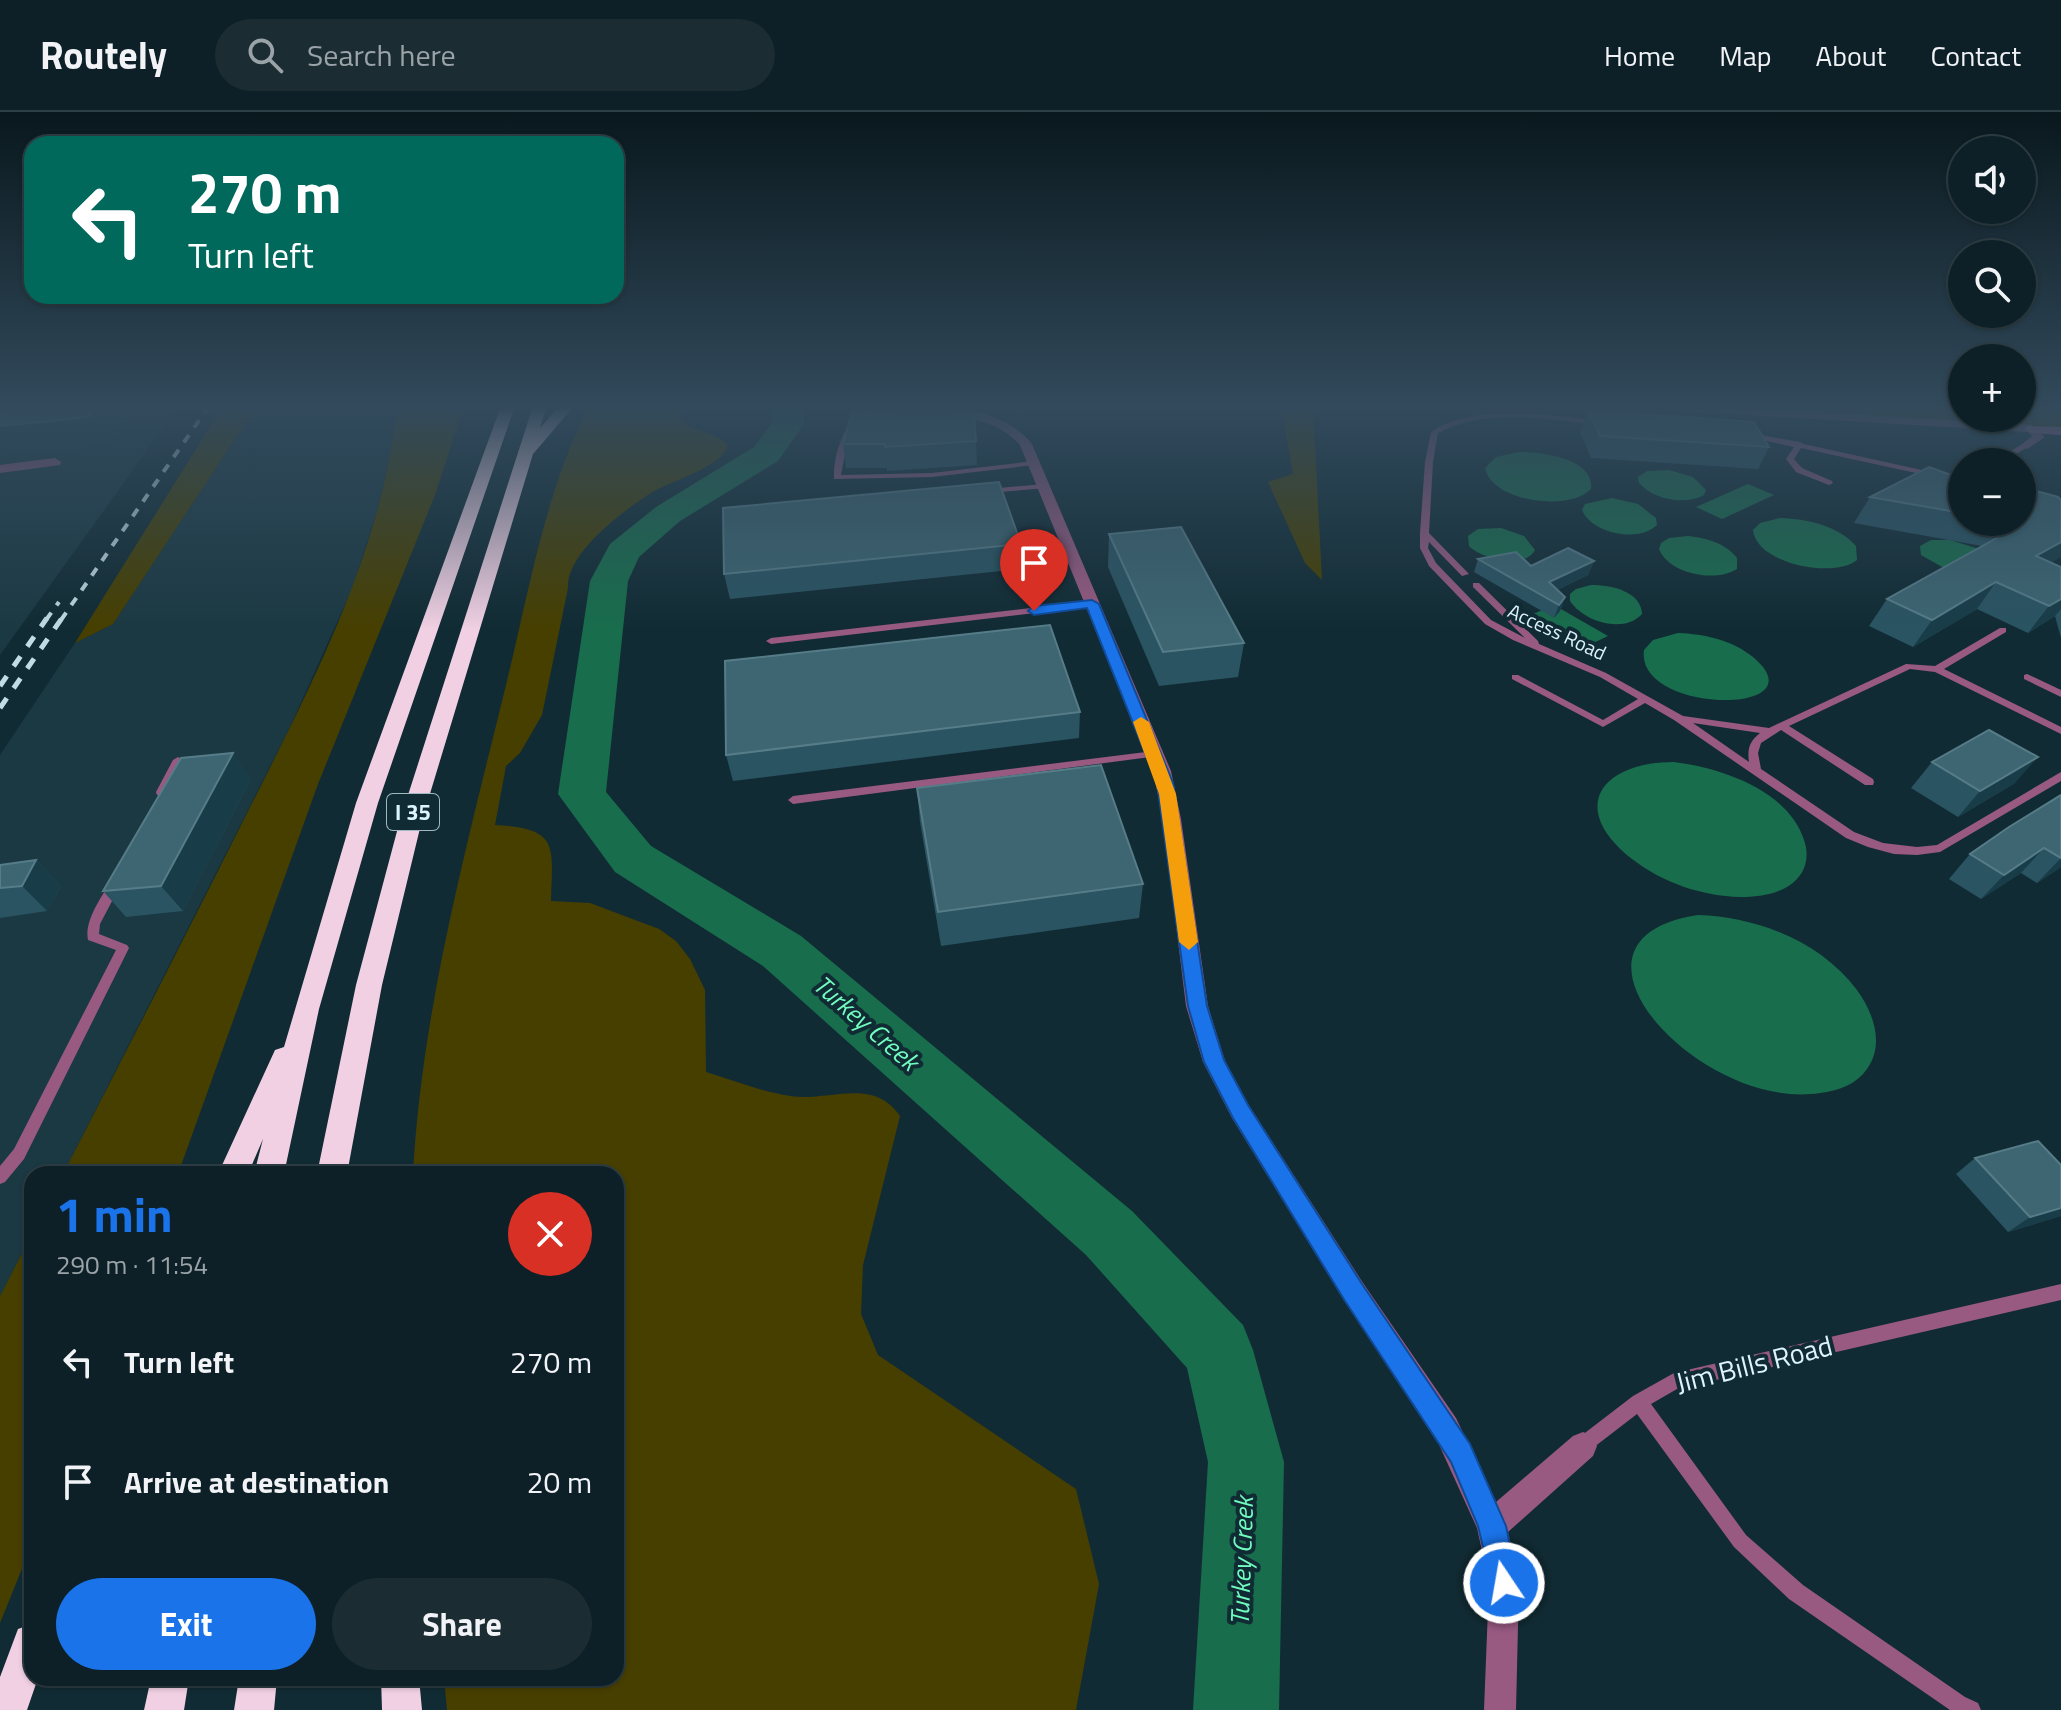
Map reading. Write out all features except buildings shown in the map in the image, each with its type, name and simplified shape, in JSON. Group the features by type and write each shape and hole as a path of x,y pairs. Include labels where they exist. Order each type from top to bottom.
{"highway":[{"name":"I 35","path":"271,1166 306,1009 367,803 482,481"},
{"name":"I 35","path":"334,1166 369,985 411,820 517,481"},
{"path":"237,1166 306,1009"},
{"path":"7,1710 24,1664"},
{"path":"164,1710 168,1686"},
{"path":"254,1710 257,1686"},
{"path":"400,1686 402,1710"}],"street":[{"path":"1042,481 1165,783 1197,1006 1214,1062 1240,1111 1345,1280 1446,1428 1492,1526 1504,1583 1500,1710"},
{"name":"Jim Bills Road","path":"1492,1526 1583,1446"}],"lane":[{"name":"Access Road","path":"1429,481 1424,548 1432,564 1488,622 1603,675 1678,718 1850,835 1870,845 1921,853 1940,848 2061,776"},
{"path":"1823,481 1829,483"},
{"path":"982,491 1044,486"},
{"path":"1424,533 1465,574"},
{"path":"1476,585 1540,648"},
{"path":"771,641 1092,604"},
{"path":"1937,669 2003,630"},
{"name":"Access Road","path":"1678,718 1770,731 1909,666 1937,669 2061,731"},
{"path":"1515,677 1603,724 1645,699"},
{"path":"2027,677 2061,694"},
{"path":"1782,726 1869,782"},
{"path":"1756,769 1753,753 1756,741 1770,731"},
{"path":"793,800 1154,754"},
{"path":"157,801 178,760"},
{"path":"0,1177 19,1154 123,948 92,937 94,924 122,869"},
{"name":"Jim Bills Road","path":"1583,1446 1639,1402 1674,1381 2061,1292"},
{"path":"1639,1402 1751,1552 1796,1592 1971,1710"}],"shaded area":[{"path":"0,481 125,481 0,655"},
{"path":"176,481 208,481 113,624 75,643"},
{"path":"208,481 384,481 352,589 290,727 67,1166 24,1166 24,1250 0,1296 0,755 75,643 113,624"},
{"path":"384,481 440,481 318,784 181,1166 67,1166 292,724 339,621 376,516"},
{"path":"558,481 676,481 651,493 626,511 598,534 576,561 570,575 542,715 520,753 506,766 495,825 532,831 542,836 548,844 552,867 551,901 590,903 659,929 676,941 690,959 705,990 706,1072 790,1096 864,1094 889,1104 900,1116 863,1265 861,1314 878,1355 1076,1489 1099,1584 1076,1710 447,1710 445,1686 624,1686 624,1166 414,1166 426,1050 448,927 549,507"},
{"path":"1317,481 1322,580 1305,563 1268,482"},
{"path":"1492,481 1590,481 1591,489 1580,496 1550,501 1532,500 1501,489"},
{"path":"1639,481 1697,481 1706,490 1704,495 1696,498 1678,500 1660,497"},
{"path":"1748,484 1774,495 1722,519 1696,507"},
{"path":"1612,498 1638,504 1656,518 1657,525 1639,534 1616,533 1595,525 1582,510 1585,504"},
{"path":"1780,518 1831,528 1856,546 1857,560 1846,566 1815,568 1798,565 1767,552 1757,542 1753,530 1760,523"},
{"path":"1501,528 1524,536 1535,550 1522,560 1513,561 1483,555 1469,546 1468,536 1478,529"},
{"path":"1688,536 1709,540 1727,549 1737,558 1737,569 1705,575 1672,565 1659,549 1661,543 1669,538"},
{"path":"1931,540 1950,540 1979,549 1951,572 1921,555 1920,546"},
{"path":"1591,585 1624,591 1636,600 1642,614 1634,620 1615,624 1585,615 1570,601 1570,594"},
{"path":"1554,605 1608,636 1587,646 1533,614"},
{"path":"1678,633 1717,639 1745,651 1768,676 1764,690 1747,698 1721,700 1693,696 1667,687 1649,671 1644,650 1653,640"},
{"path":"1674,762 1732,776 1751,784 1784,808 1796,823 1806,845 1805,866 1797,879 1785,888 1763,895 1740,897 1711,894 1683,887 1657,875 1632,859 1612,840 1601,822 1597,806 1601,791 1611,779 1628,770"},
{"path":"1698,915 1743,921 1786,935 1806,945 1842,973 1863,999 1875,1028 1875,1049 1863,1074 1846,1086 1827,1092 1774,1092 1728,1077 1687,1051 1654,1020 1635,987 1633,956 1652,930"},
{"path":"24,1250 24,1564 0,1623 0,1296"}],"waterway":[{"name":"Turkey Creek","path":"723,481 668,514 623,552 609,581 582,794 633,859 782,951 1109,1233 1218,1350 1246,1462 1236,1710"}],"railway":[{"path":"61,620 157,481"},
{"path":"46,620 59,602"},
{"path":"0,686 47,618"},
{"path":"0,708 62,618"}],"slow traffic":[{"path":"1141,722 1162,771 1168,794 1189,942"}],"route":[{"path":"1034,611 1092,604 1162,771 1172,819 1197,1006 1214,1062 1240,1111 1354,1292 1461,1453 1492,1526 1504,1583"}]}
